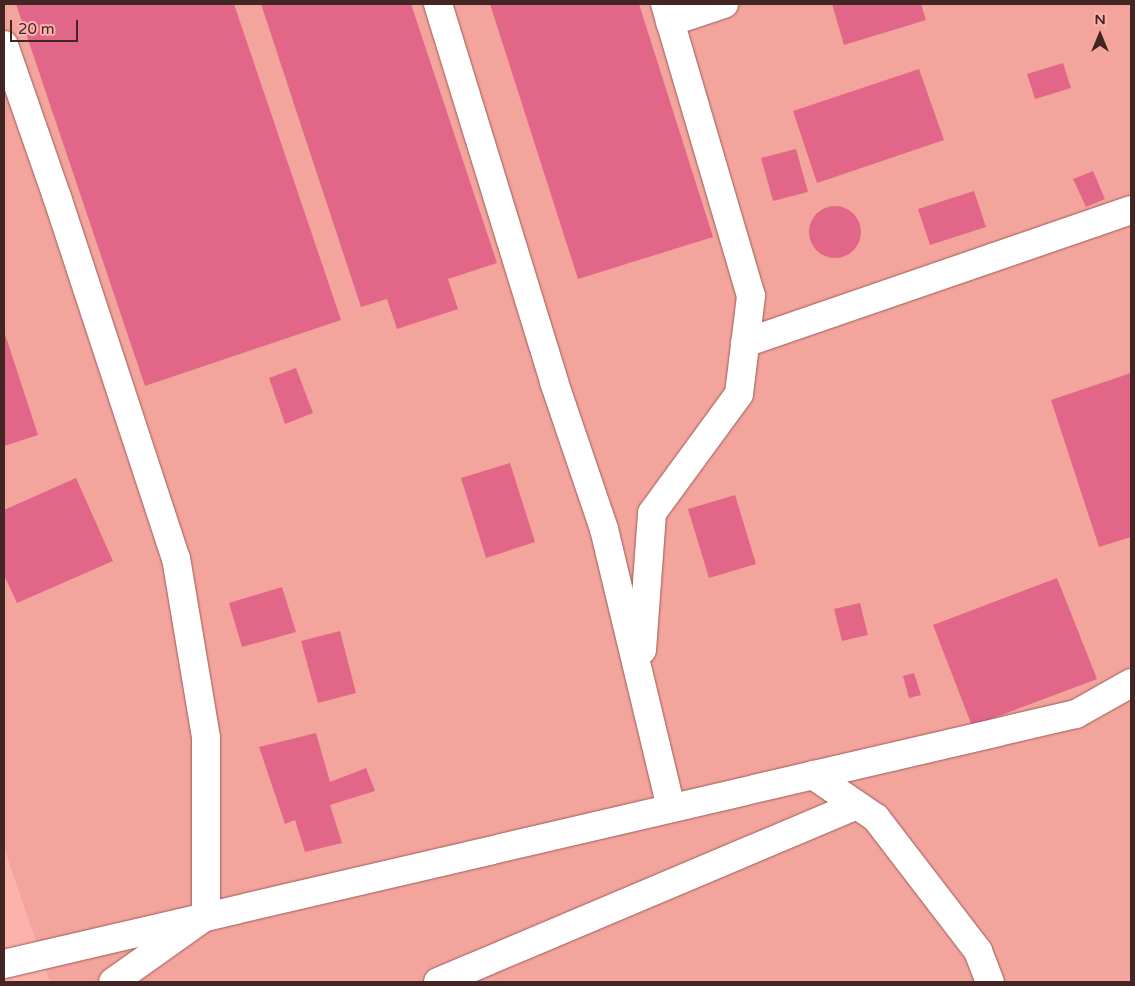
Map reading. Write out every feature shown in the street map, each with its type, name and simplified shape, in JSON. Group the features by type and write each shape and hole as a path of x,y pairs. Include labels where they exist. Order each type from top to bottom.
{"street":[{"path":"438,4 551,373 604,529 671,808"},
{"path":"640,674 652,513 739,394 751,296 667,13 724,4"},
{"path":"4,44 58,197 176,558 206,738 206,916"},
{"path":"745,343 1131,210"},
{"path":"4,964 1076,714 1131,683"},
{"path":"813,775 876,818 978,952 990,982"},
{"path":"438,982 856,805"},
{"path":"105,940 114,982 206,916"}],"shaded area":[{"path":"4,4 1131,4 1131,982 50,982 4,848"}],"building":[{"path":"16,4 234,4 341,320 145,386"},
{"path":"261,4 411,4 497,263 448,279 458,309 397,329 387,299 361,307"},
{"path":"490,4 639,4 713,237 578,279"},
{"path":"832,4 921,4 926,20 844,45"},
{"path":"1063,63 1071,88 1035,99 1027,74"},
{"path":"919,69 944,140 817,183 793,111"},
{"path":"796,149 808,192 773,201 761,158"},
{"path":"1093,171 1105,199 1086,207 1073,179"},
{"path":"974,191 986,227 930,245 918,209"},
{"path":"830,206 840,206 854,213 861,227 861,237 854,251 840,258 830,258 820,254 813,247 809,237 809,227 813,217 820,210"},
{"path":"4,331 38,435 4,446"},
{"path":"296,368 313,413 285,424 269,378"},
{"path":"1131,373 1131,537 1099,547 1051,400"},
{"path":"510,463 535,542 486,558 461,478"},
{"path":"76,478 113,561 17,603 4,575 4,510"},
{"path":"735,495 756,564 709,578 688,509"},
{"path":"1057,578 1097,679 972,726 933,625"},
{"path":"282,587 296,632 242,647 229,603"},
{"path":"860,603 868,635 842,641 834,609"},
{"path":"340,631 356,693 318,703 301,641"},
{"path":"914,673 921,695 909,698 903,676"},
{"path":"316,733 330,782 366,768 375,791 330,805 342,843 305,852 295,820 285,824 259,747"}]}
